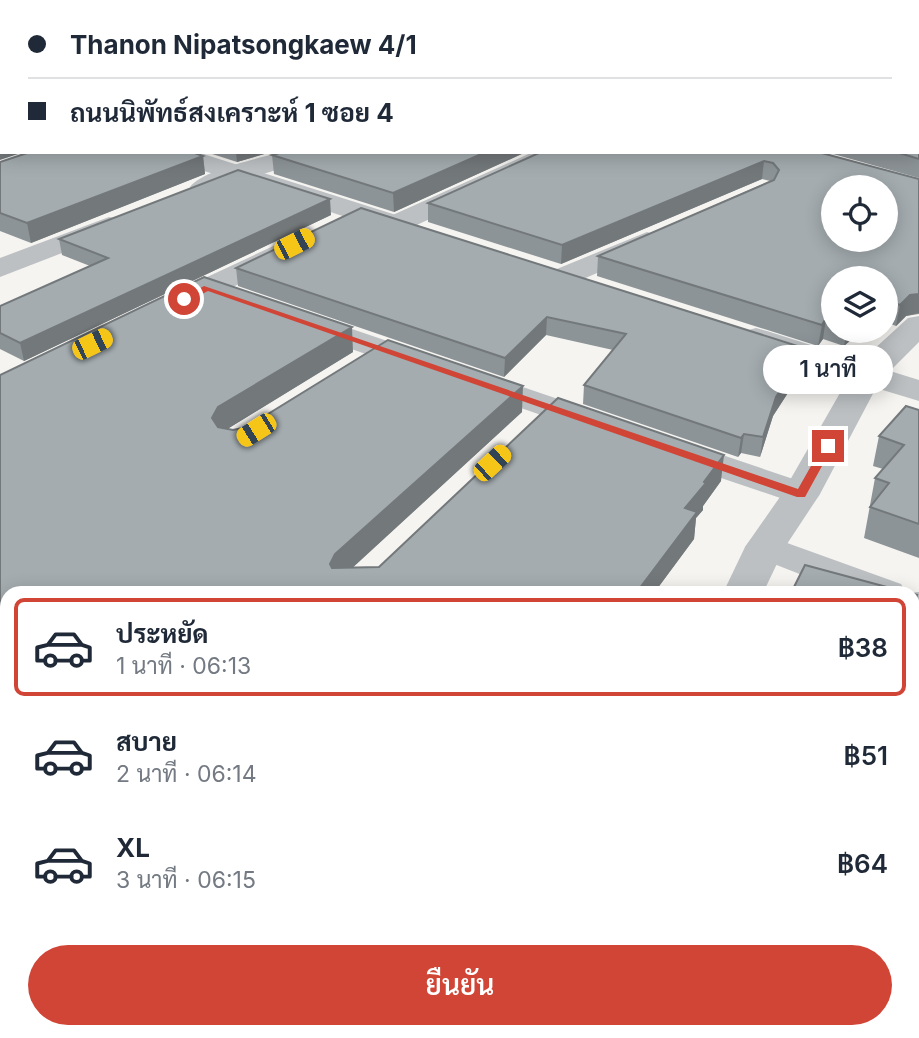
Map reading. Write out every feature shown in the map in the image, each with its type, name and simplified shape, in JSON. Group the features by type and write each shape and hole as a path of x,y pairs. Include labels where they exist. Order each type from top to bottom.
{"street":[{"path":"176,154 435,236"},
{"path":"176,198 238,173 303,154"},
{"path":"396,224 550,154"},
{"path":"146,318 359,212"},
{"path":"0,268 138,213"},
{"path":"602,290 550,273 674,229"},
{"path":"208,288 801,494"},
{"path":"746,586 765,547 801,494 868,373 919,325"},
{"path":"735,331 919,391"},
{"path":"349,372 384,350"},
{"path":"521,435 551,407"},
{"path":"765,547 868,586"}],"building":[{"path":"24,154 203,156 27,223 0,213 0,162"},
{"path":"276,154 481,154 393,193 272,155"},
{"path":"537,154 825,154 919,179 919,294 910,295 898,304 898,266 821,266 821,325 598,256 774,180 779,170 773,163 764,161 562,245 428,203"},
{"path":"903,154 919,154 919,159"},
{"path":"238,170 330,199 20,343 0,333 0,306 108,258 59,239"},
{"path":"361,208 807,349 776,397 763,437 744,434 741,438 584,385 626,334 547,317 505,358 236,268"},
{"path":"204,277 352,327 218,407 212,418 218,427 233,430 247,427 388,340 523,386 335,554 330,564 332,568 379,567 558,398 724,455 685,508 697,512 641,586 0,586 0,375"},
{"path":"906,406 919,410 919,524 870,507 889,483 875,478 904,445 879,436"},
{"path":"805,565 883,586 794,586"}],"route":[{"path":"184,299 208,288 801,494 828,446"}]}
